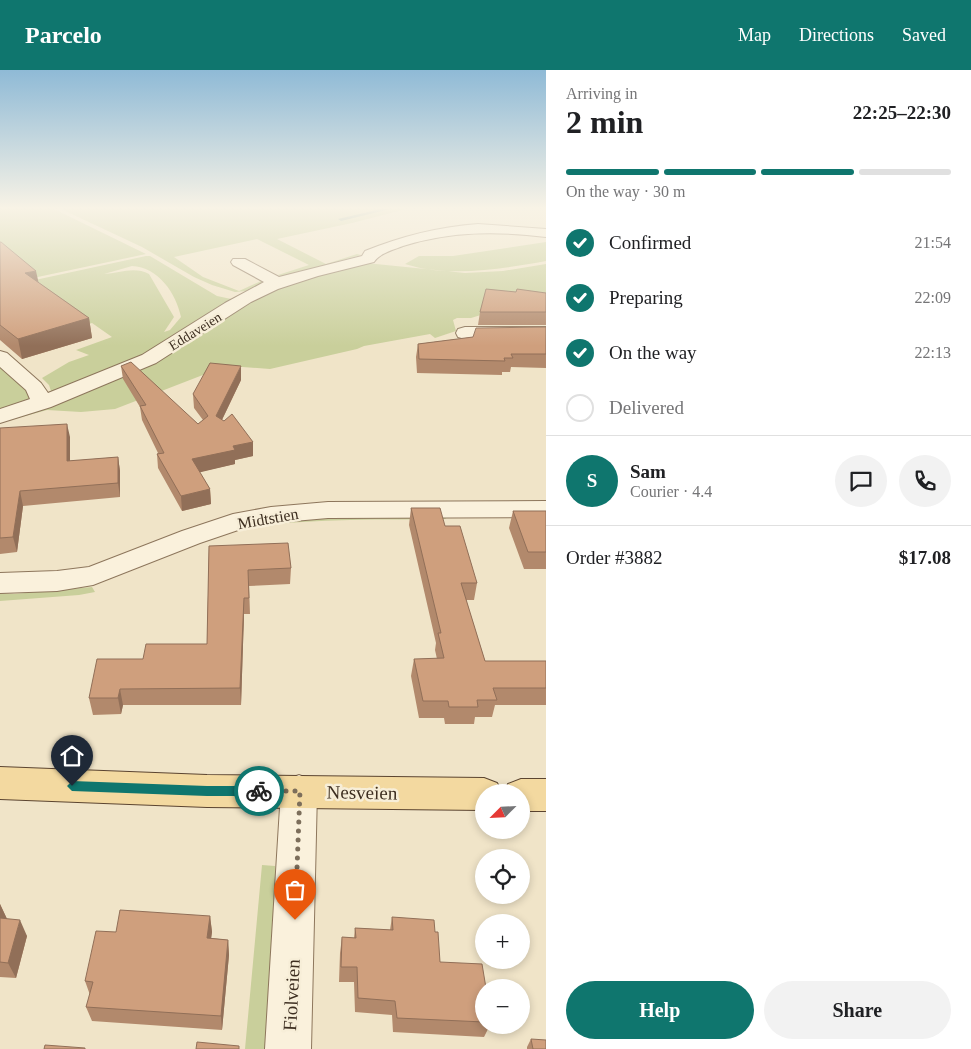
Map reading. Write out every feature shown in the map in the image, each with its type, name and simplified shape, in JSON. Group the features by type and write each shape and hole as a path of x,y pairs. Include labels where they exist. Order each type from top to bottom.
{"main road":[{"name":"Nesveien","path":"0,783 207,791 475,794"},
{"path":"530,795 546,795"}],"street":[{"name":"Eddaveien","path":"0,416 85,386 149,359 185,339 244,299 278,283 368,259 370,255"},
{"path":"368,259 390,263"},
{"path":"239,262 278,283"},
{"path":"465,332 546,333"},
{"path":"0,357 34,387 43,402"},
{"name":"Midtstien","path":"0,583 57,581 92,576 192,537 242,520 271,515 328,510 546,509"},
{"name":"Fiolveien","path":"288,1049 295,936 300,791"}],"green space":[{"path":"0,255 143,255 0,285"},
{"path":"155,255 185,255 174,257 203,277 239,291 261,281 262,285 246,291 235,292 194,277"},
{"path":"288,255 308,255 326,264 355,255 361,255 283,277 278,275 309,265"},
{"path":"546,255 546,261 476,271 440,271 405,264 419,256"},
{"path":"150,256 217,296 236,300 159,350 52,394 48,392 51,391 49,385 42,378 69,362 89,355 76,350 112,337 92,323 79,327 35,280","holes":["132,266 141,267 158,276 175,299 181,317 170,330 164,332 174,317 149,274 138,270 104,274"]},
{"path":"366,263 465,273 503,271 546,264 546,295 471,318 457,318 453,320 456,331 435,338 430,334 364,346 270,369 215,365 208,373 115,409 81,412 47,410 0,423 0,420 96,386 274,287"},
{"path":"0,368 3,368 31,394 28,400 0,412"},
{"path":"444,516 446,519 323,521 250,527 251,524 309,517"},
{"path":"92,587 95,592 79,595 0,601 0,593 14,594"},
{"path":"262,865 275,866 276,878 265,1049 245,1049"}],"building":[{"path":"0,255 16,255 36,271 25,273 89,318 18,339 0,325"},
{"path":"486,289 516,292 517,289 546,293 546,312 480,312"},
{"path":"546,327 546,354 511,354 513,358 504,358 505,361 419,359 418,344 473,337 476,328"},
{"path":"131,362 198,424 208,416 193,394 210,363 241,366 216,416 224,421 232,414 253,442 233,446 235,450 192,459 210,489 181,496 157,454 164,453 140,406 146,405 121,366"},
{"path":"67,424 67,461 118,457 118,483 20,491 13,537 0,538 0,428"},
{"path":"411,508 440,508 445,526 460,526 477,583 461,583 485,661 546,661 546,688 493,688 497,700 477,700 478,707 449,707 448,701 423,701 414,659 444,658 438,633 441,633"},
{"path":"513,511 546,511 546,552 528,552"},
{"path":"288,543 291,568 248,570 249,598 244,598 240,688 120,689 118,698 89,698 97,659 143,659 146,644 207,644 209,546"},
{"path":"120,910 210,916 207,938 228,940 221,1016 86,1007 93,982 85,981 96,931 116,932"},
{"path":"392,917 434,920 435,932 438,932 440,962 475,964 475,969 483,969 484,979 475,979 475,1022 397,1018 395,1001 358,998 357,967 341,967 342,937 356,938 355,928 393,930"},
{"path":"0,918 20,920 8,963 0,962"},
{"path":"531,1039 546,1040 546,1049 533,1049"},
{"path":"197,1042 239,1046 239,1049 196,1049"},
{"path":"45,1045 85,1048 85,1049 44,1049"}],"way so far":[{"path":"259,791 300,791 295,920"}],"route":[{"path":"72,786 259,791"}]}
